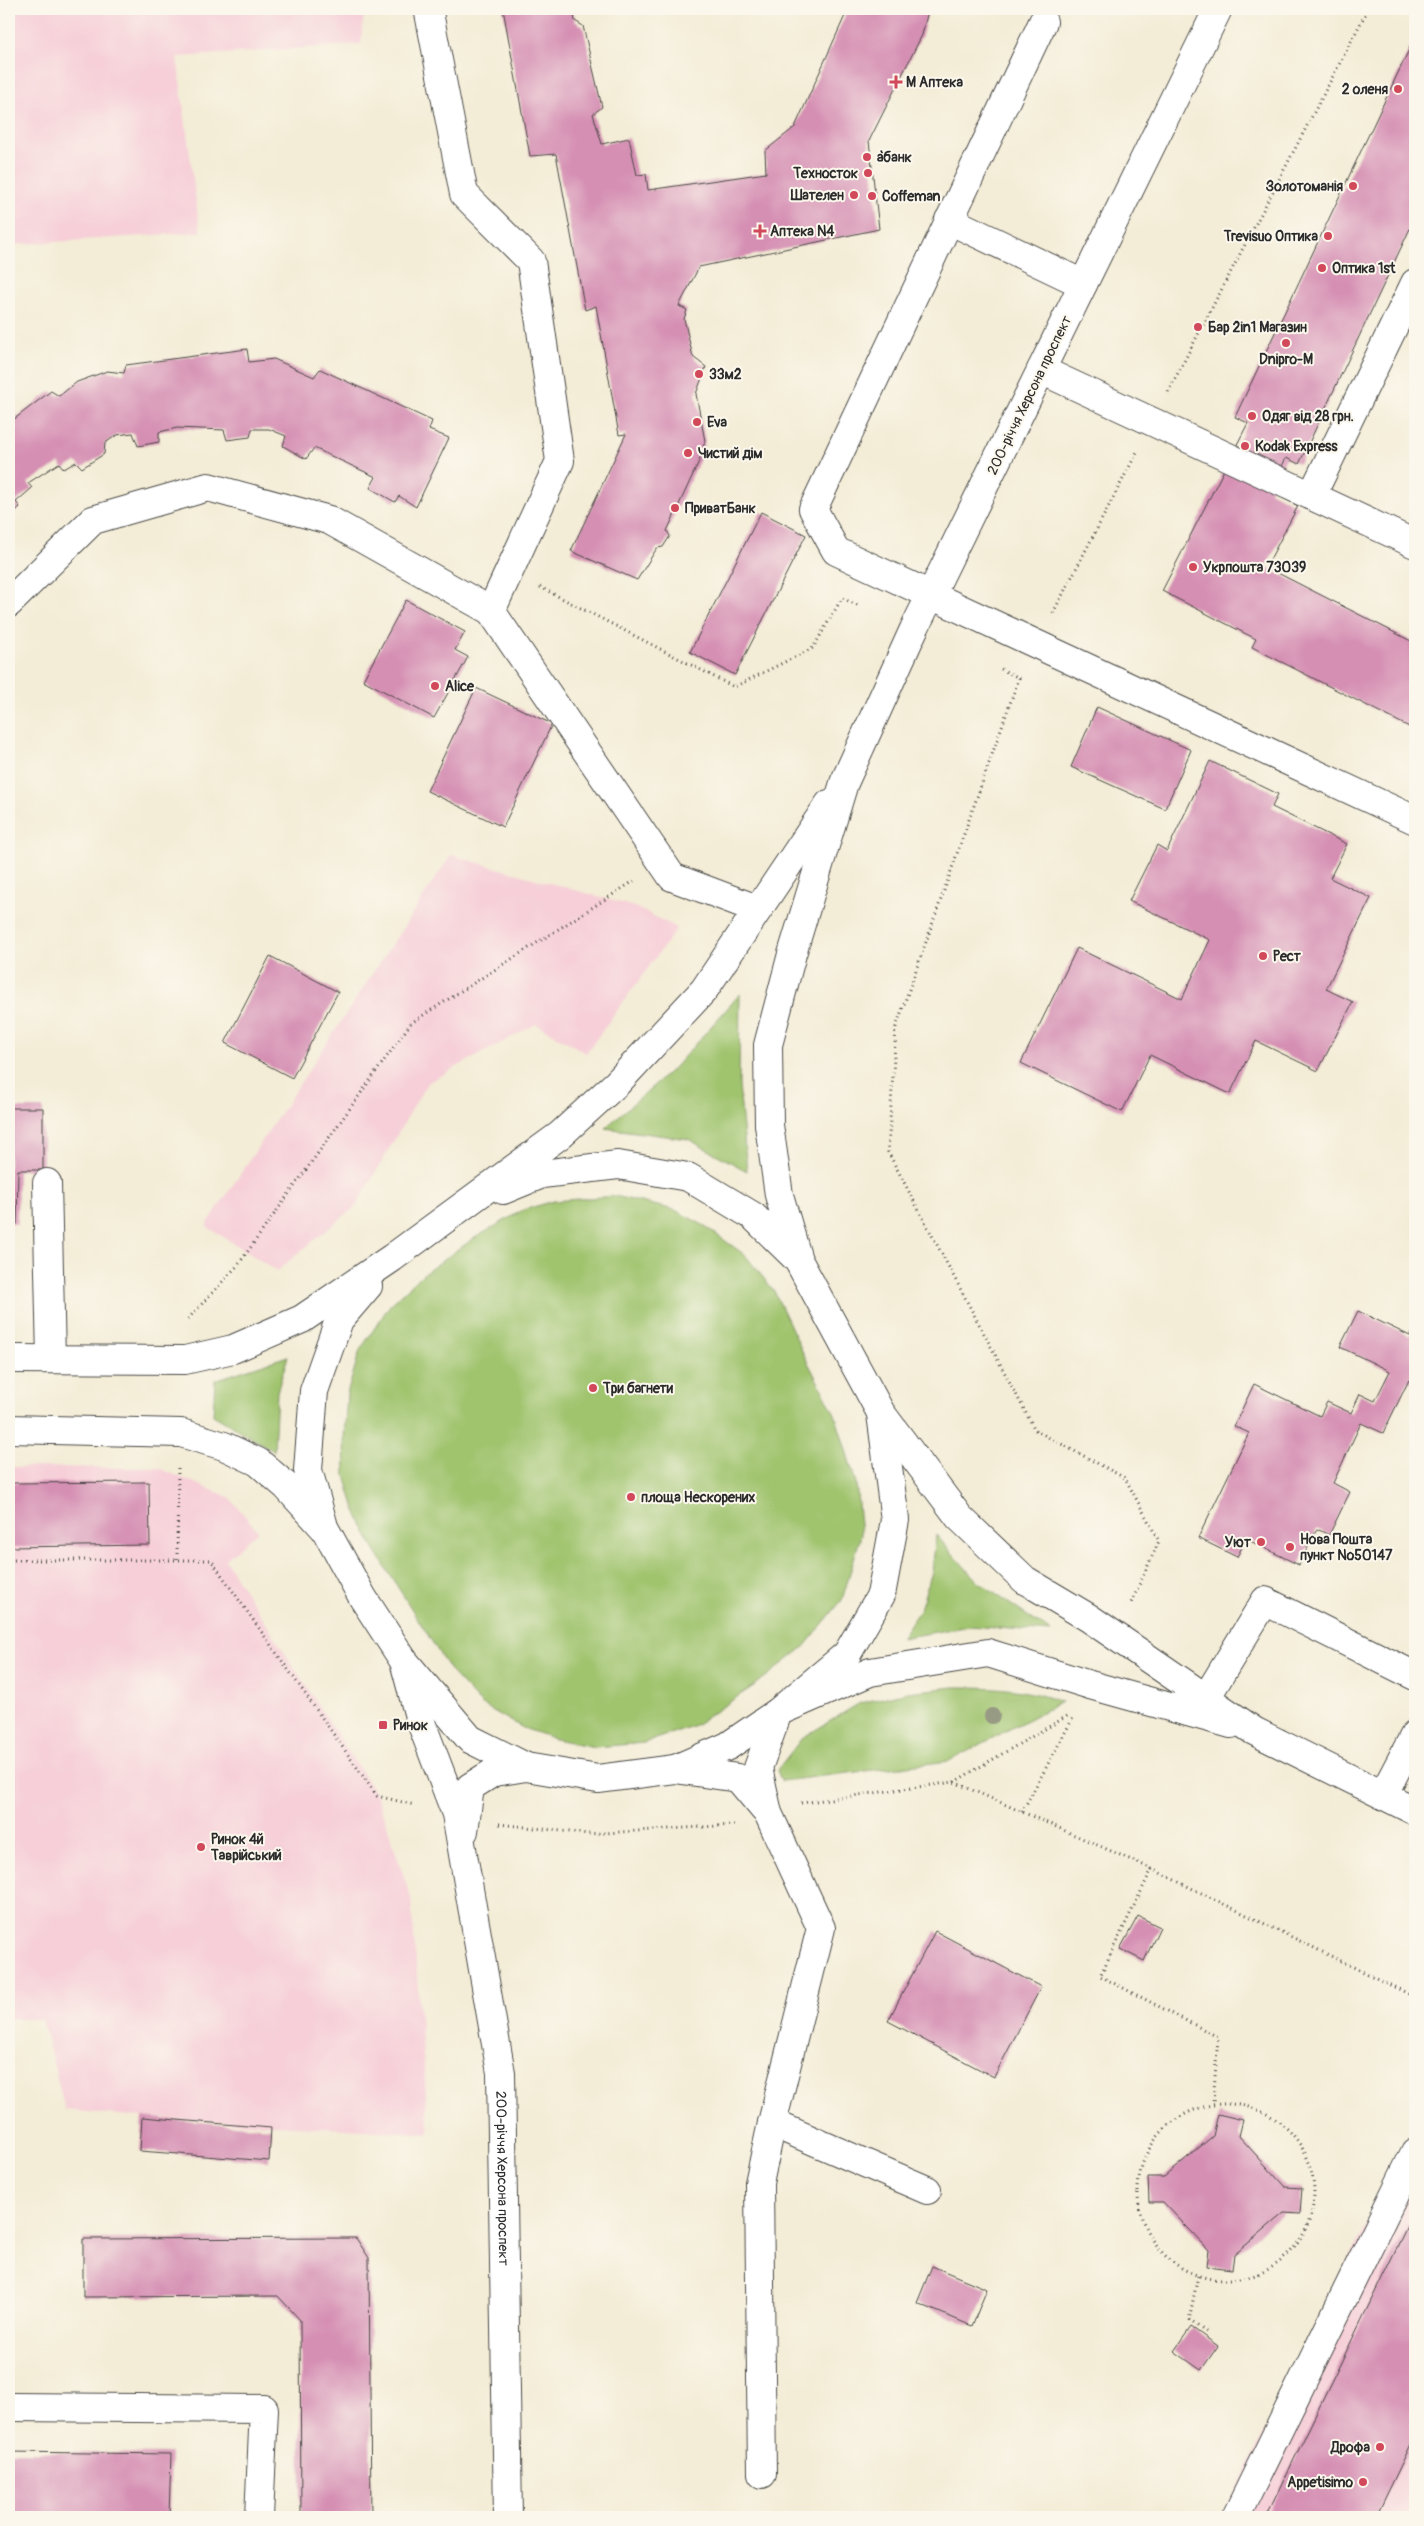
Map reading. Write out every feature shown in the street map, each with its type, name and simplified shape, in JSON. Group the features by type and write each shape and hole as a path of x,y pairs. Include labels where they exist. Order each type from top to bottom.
{"street":[{"path":"431,9 429,13 464,194 531,261 560,461 491,612"},
{"name":"200-річчя Херсона проспект","path":"844,783 930,596 1218,9"},
{"path":"1043,22 813,509 836,551 1415,820"},
{"path":"949,220 1083,284"},
{"path":"1312,495 1415,283"},
{"path":"1041,370 1415,544"},
{"path":"9,603 94,520 208,488 329,520 491,612 672,877 757,909"},
{"path":"9,1359 185,1360 233,1349 302,1319 392,1258 560,1135 617,1083 704,990 844,783"},
{"path":"844,783 792,954 768,1045 770,1125 778,1186 798,1260 881,1413 959,1517 1025,1580 1096,1623 1254,1731 1415,1811"},
{"path":"465,1205 542,1174 618,1165 688,1177 753,1216 798,1260"},
{"path":"47,1183 51,1359"},
{"path":"392,1258 339,1320 314,1391 308,1470 325,1529 363,1598 404,1661 470,1739 526,1767 598,1779 675,1769 738,1778 768,1813"},
{"path":"675,1769 728,1746 778,1712 847,1654 881,1595 895,1520 881,1413"},
{"path":"9,1429 179,1446 224,1446 258,1462 286,1486 325,1529"},
{"path":"1206,1698 1265,1601 1415,1676"},
{"path":"762,2474 759,2183 772,2123 821,1928 768,1813 758,1768 778,1712 870,1672 988,1653 1090,1685 1254,1731"},
{"name":"200-річчя Херсона проспект","path":"404,1661 419,1717 456,1814 501,2073 508,2517"},
{"path":"1383,1794 1415,1734"},
{"path":"462,1842 470,1787 494,1772 526,1767"},
{"path":"772,2123 927,2190"},
{"path":"1236,2517 1415,2152"},
{"path":"9,2407 264,2408 259,2517"}],"path":[{"path":"1131,1603 1159,1541 1125,1478 1035,1430 888,1152 896,1027 1019,678 1368,9"},
{"path":"510,571 734,687 813,648 842,598 859,606"},
{"path":"995,666 1019,678"},
{"path":"188,1319 238,1265 412,1023 662,863"},
{"path":"177,1559 179,1446"},
{"path":"9,1560 211,1560 377,1796"},
{"path":"954,1782 1078,1709 1022,1812"},
{"path":"1213,2104 1218,2036 1100,1976 1152,1869 1415,1997"},
{"path":"1213,2104 1244,2105 1272,2116 1295,2136 1310,2163 1315,2192 1309,2223 1294,2249 1271,2269 1243,2280 1215,2280 1198,2276 1188,2273 1165,2257 1148,2234 1138,2208 1138,2179 1147,2152 1163,2130 1186,2113 1213,2104"},
{"path":"1198,2276 1189,2320 1206,2332"}],"shaded area":[{"path":"9,9 364,9 361,44 177,57 200,232 9,245"},
{"path":"451,855 635,907 677,928 586,1053 536,1024 427,1083 356,1206 277,1271 206,1226"},
{"name":"Ринок 4й Таврійський","path":"9,1467 158,1468 229,1497 258,1531 225,1560 377,1796 411,1898 429,2134 142,2117 65,2110 42,2019 9,2019"},
{"path":"1415,2126 1415,2517 1222,2517"}],"green space":[{"path":"740,994 739,1085 747,1171 688,1139 605,1128 675,1067"},
{"path":"615,1196 675,1210 703,1225 745,1255 774,1291 804,1355 835,1414 856,1483 861,1535 842,1600 804,1647 758,1683 695,1725 644,1743 595,1747 555,1739 523,1728 481,1704 451,1672 374,1549 355,1509 345,1476 344,1438 347,1394 360,1350 390,1305 422,1275 473,1239 523,1210 554,1201"},
{"path":"288,1356 277,1392 274,1451 213,1415 215,1380"},
{"path":"936,1535 978,1582 1051,1632 969,1626 901,1638 920,1609 932,1572"},
{"path":"954,1687 1009,1689 1048,1697 1061,1702 949,1761 781,1781 777,1770 802,1738 860,1703 908,1692"}],"building":[{"path":"503,9 573,9 575,21 583,26 602,107 593,114 602,144 629,138 637,175 646,174 648,190 766,173 765,151 795,127 848,9 927,9 928,11 922,35 869,141 879,229 699,267 679,306 687,310 684,319 693,357 706,367 696,394 705,441 700,459 667,531 670,536 663,547 657,548 637,580 571,551 626,434 619,435 596,306 585,310 556,154 530,156"},
{"path":"1415,37 1415,218 1299,464 1286,458 1270,491 1298,506 1266,567 1415,643 1415,730 1252,647 1256,639 1162,591 1248,423 1235,417"},
{"path":"247,349 249,362 274,359 314,377 320,369 432,421 429,430 449,438 416,507 399,496 395,502 370,488 376,477 314,448 306,459 283,446 286,436 269,429 252,429 250,437 227,440 224,430 177,428 159,432 159,442 138,446 133,433 117,435 105,443 104,454 82,468 76,462 64,469 59,463 28,483 32,488 16,502 20,507 9,517 9,423 51,391 59,396 77,382 107,371 124,373 126,365"},
{"path":"761,512 806,535 735,675 690,652"},
{"path":"406,600 465,632 455,650 468,657 434,718 363,680"},
{"path":"476,688 552,724 503,827 427,791"},
{"path":"1097,707 1191,750 1165,809 1071,767"},
{"path":"1210,761 1278,794 1272,807 1347,844 1330,878 1371,898 1326,989 1353,1002 1318,1071 1256,1041 1230,1094 1150,1055 1122,1112 1021,1063 1077,948 1182,999 1210,940 1129,901 1157,845 1167,851"},
{"path":"270,956 338,992 292,1078 225,1043"},
{"path":"9,1108 43,1108 43,1170 18,1170 17,1224 9,1223"},
{"path":"1358,1311 1410,1336 1415,1327 1415,1383 1409,1380 1383,1433 1361,1423 1333,1483 1350,1492 1329,1535 1317,1529 1299,1565 1246,1539 1237,1557 1198,1538 1249,1433 1234,1426 1254,1384 1320,1416 1327,1402 1351,1413 1360,1394 1375,1401 1390,1371 1340,1347"},
{"path":"149,1482 150,1545 9,1547 9,1483"},
{"path":"1138,1916 1160,1927 1144,1961 1120,1949"},
{"path":"935,1931 1041,1987 994,2077 888,2021"},
{"path":"1218,2114 1243,2120 1239,2136 1285,2187 1302,2188 1300,2214 1284,2213 1234,2255 1232,2269 1207,2266 1209,2250 1163,2202 1149,2202 1148,2177 1164,2177 1213,2136"},
{"path":"142,2117 271,2128 269,2161 140,2151"},
{"path":"1415,2210 1415,2436 1376,2517 1266,2517"},
{"path":"356,2238 369,2258 371,2517 301,2517 300,2320 278,2296 83,2297 83,2239"},
{"path":"932,2266 987,2289 972,2326 917,2303"},
{"path":"1191,2327 1218,2346 1201,2370 1174,2351"},
{"path":"9,2452 171,2454 169,2517 9,2517"}],"place":[{"name":"М Аптека","path":"896,82"},
{"name":"2 оленя","path":"1398,89"},
{"name":"а̀банк","path":"867,157"},
{"name":"Техносток","path":"868,173"},
{"name":"Золотоманія","path":"1353,186"},
{"name":"Шателен","path":"854,195"},
{"name":"Coffeman","path":"872,196"},
{"name":"Аптека N4","path":"760,231"},
{"name":"Trevisuo Оптика","path":"1328,236"},
{"name":"Оптика 1st","path":"1322,268"},
{"name":"Бар 2in1 Магазин","path":"1198,327"},
{"name":"Dnipro-M","path":"1286,343"},
{"name":"33м2","path":"699,374"},
{"name":"Одяг від 28 грн.","path":"1252,416"},
{"name":"Eva","path":"697,422"},
{"name":"Kodak Express","path":"1245,446"},
{"name":"Чистий дім","path":"688,453"},
{"name":"ПриватБанк","path":"675,508"},
{"name":"Укрпошта 73039","path":"1193,567"},
{"name":"Alice","path":"435,686"},
{"name":"Рест","path":"1263,956"},
{"name":"Три багнети","path":"593,1388"},
{"name":"площа Нескорених","path":"631,1497"},
{"name":"Уют","path":"1261,1542"},
{"name":"Нова Пошта пункт №50147","path":"1290,1547"},
{"name":"Ринок","path":"383,1725"},
{"name":"Ринок 4й Таврійський","path":"201,1847"},
{"name":"Дрофа","path":"1380,2447"},
{"name":"Appetisimo","path":"1363,2482"}]}
